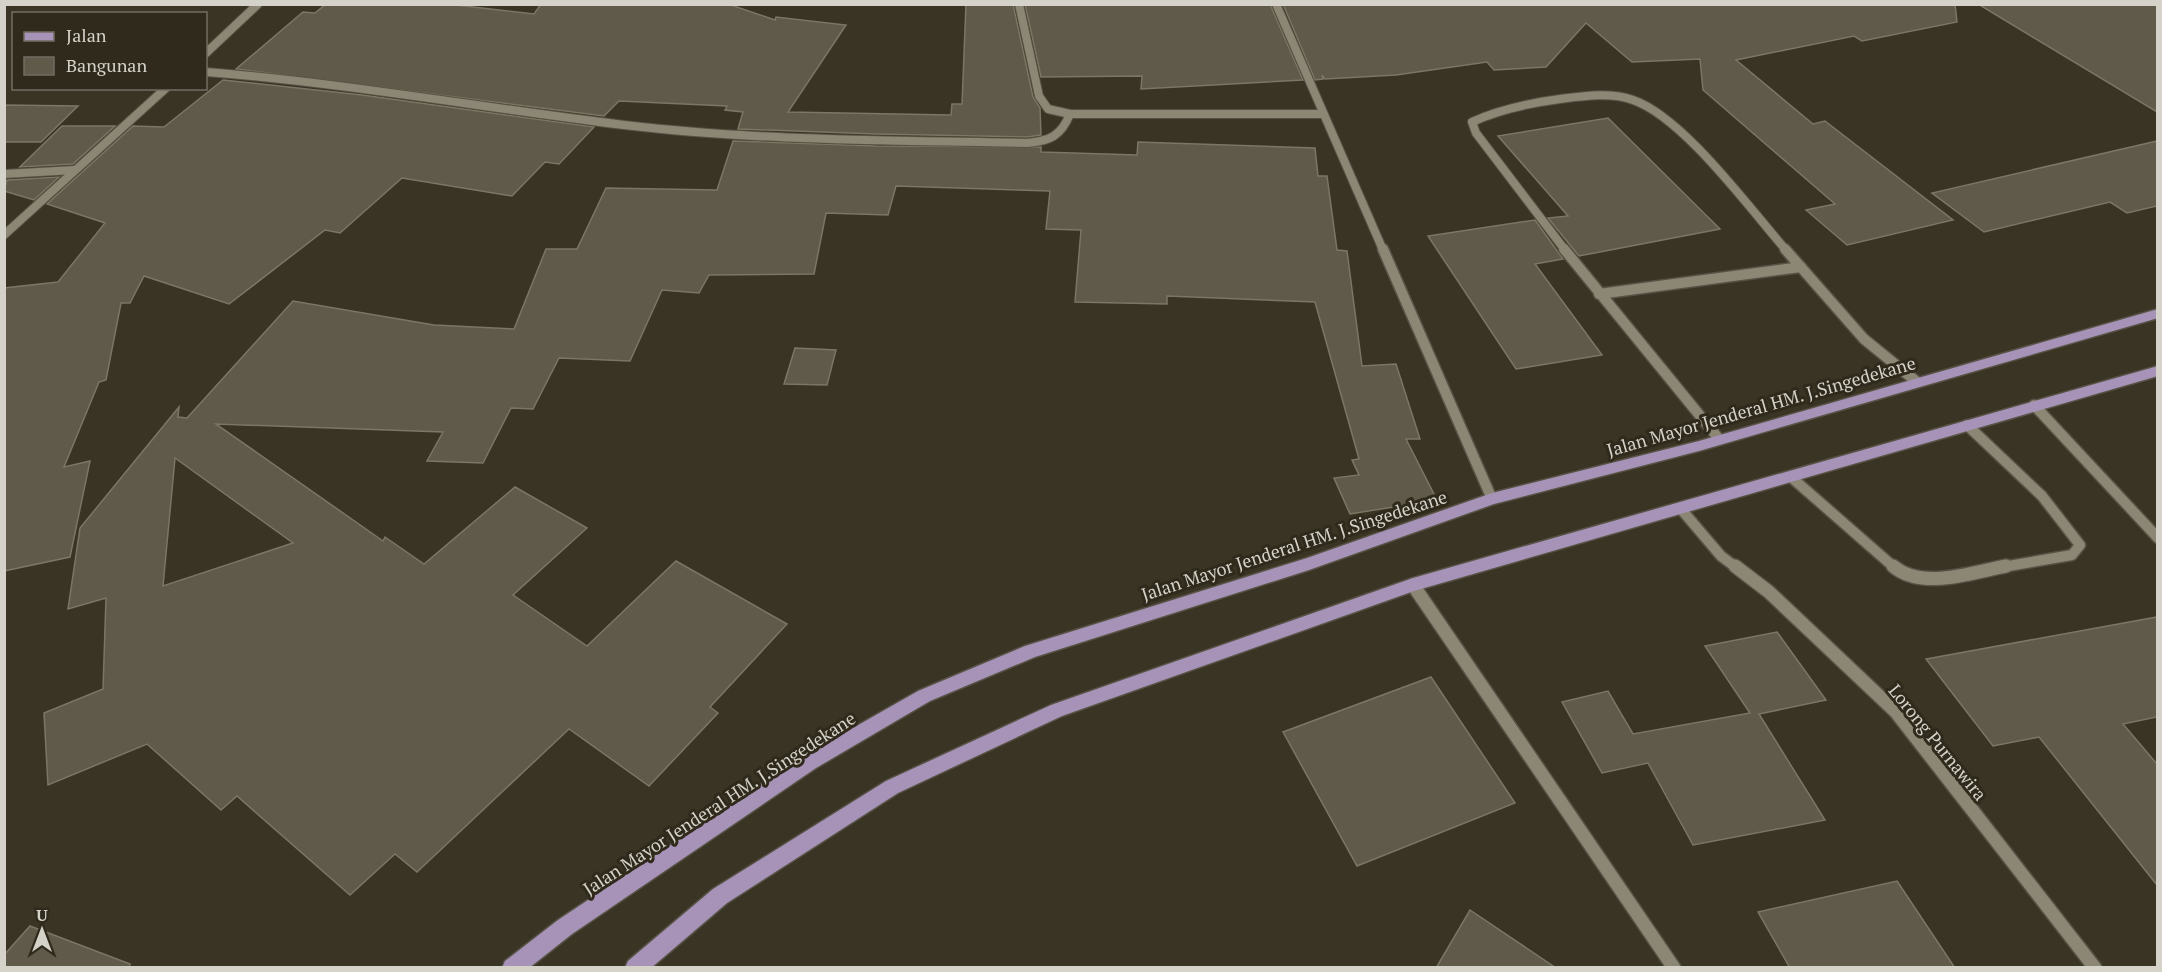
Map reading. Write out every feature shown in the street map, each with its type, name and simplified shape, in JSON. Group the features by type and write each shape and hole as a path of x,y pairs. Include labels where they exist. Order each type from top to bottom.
{"main road":[{"name":"Jalan Mayor Jenderal HM. J.Singedekane","path":"512,968 565,927 810,762 924,696 1031,651 1309,564 1492,499 1719,439 2157,314"},
{"path":"635,968 720,896 892,786 1057,711 1413,585 2157,371"}],"street":[{"path":"207,52 258,4"},
{"path":"1019,4 1039,96 1048,109 1070,114 1323,114"},
{"path":"1276,4 1492,499"},
{"path":"207,72 285,78 625,125 773,138 1035,143 1052,140 1063,132 1070,114"},
{"path":"6,231 164,90"},
{"path":"1719,439 1599,294 1476,133 1472,122 1497,111 1591,94 1627,98 1648,106 1682,130 1864,339 1917,382"},
{"path":"4,174 74,170"},
{"path":"1599,294 1801,267"},
{"path":"2034,405 2157,538"},
{"path":"1791,477 1900,572 1932,579 2072,555 2080,545 2070,529 2020,471 1967,425"},
{"name":"Lorong Purnawira","path":"1681,508 1721,556 1769,592 1896,712 2095,968"},
{"path":"1413,585 1674,968"}],"building":[{"path":"326,4 447,4 534,14 541,4 728,4 775,20 776,17 846,25 788,112 951,115 952,104 962,104 966,4 1013,4 1033,97 1040,108 1041,135 1027,137 738,129 743,112 725,110 727,106 619,101 604,116 236,69 303,12 315,13"},
{"path":"1025,4 1270,4 1303,80 1141,89 1142,76 1041,77"},
{"path":"1283,4 1955,4 1957,22 1862,41 1854,36 1736,60 1813,124 1825,121 1953,220 1847,245 1806,210 1835,204 1703,90 1700,59 1632,62 1586,23 1546,67 1494,70 1487,62 1396,75 1325,79 1322,75 1323,79 1315,80"},
{"path":"1978,4 2157,4 2157,112"},
{"path":"223,80 362,95 594,127 559,164 545,162 512,196 402,178 340,233 325,230 229,304 144,276 130,303 121,303 106,380 99,382 64,467 90,461 70,557 4,571 4,288 58,282 105,223 47,204 133,126 164,127"},
{"path":"4,105 78,106 41,142 4,142"},
{"path":"1608,118 1720,229 1579,256 1548,218 1568,216 1498,136"},
{"path":"62,126 115,126 73,164 20,167"},
{"path":"733,141 876,146 1041,147 1041,152 1137,155 1138,142 1315,148 1318,176 1327,176 1337,250 1347,251 1362,366 1396,364 1420,439 1406,439 1437,500 1350,514 1334,478 1359,475 1352,460 1359,459 1315,302 1167,296 1167,304 1075,302 1081,230 1046,229 1050,191 896,186 888,215 826,213 814,274 709,275 699,293 662,290 630,361 559,358 533,409 511,408 483,463 427,461 443,432 216,424 383,541 385,537 424,564 515,487 587,528 513,595 587,646 676,561 787,624 710,707 718,713 649,786 569,729 417,872 395,854 350,895 237,796 221,810 147,744 48,785 44,713 103,689 106,598 68,609 80,528 179,407 178,417 187,418 293,301 434,325 514,329 546,249 577,249 606,188 717,190","holes":["175,458 293,543 163,586"]},
{"path":"2157,141 2157,206 2127,213 2110,202 1984,232 1932,193"},
{"path":"59,177 34,200 4,191 7,180"},
{"path":"1535,220 1563,259 1535,264 1602,355 1516,369 1428,236"},
{"path":"795,348 836,350 827,385 784,384"},
{"path":"2157,617 2157,717 2123,724 2157,764 2157,885 2039,737 1993,746 1926,659"},
{"path":"1777,632 1826,700 1759,714 1825,820 1693,845 1648,763 1602,773 1562,702 1608,691 1633,734 1750,713 1705,646"},
{"path":"1431,677 1515,803 1357,866 1283,732"},
{"path":"1897,881 1955,968 1790,968 1758,912"},
{"path":"1470,910 1556,968 1436,968"},
{"path":"30,926 130,964 129,968 4,968 4,955"}]}
